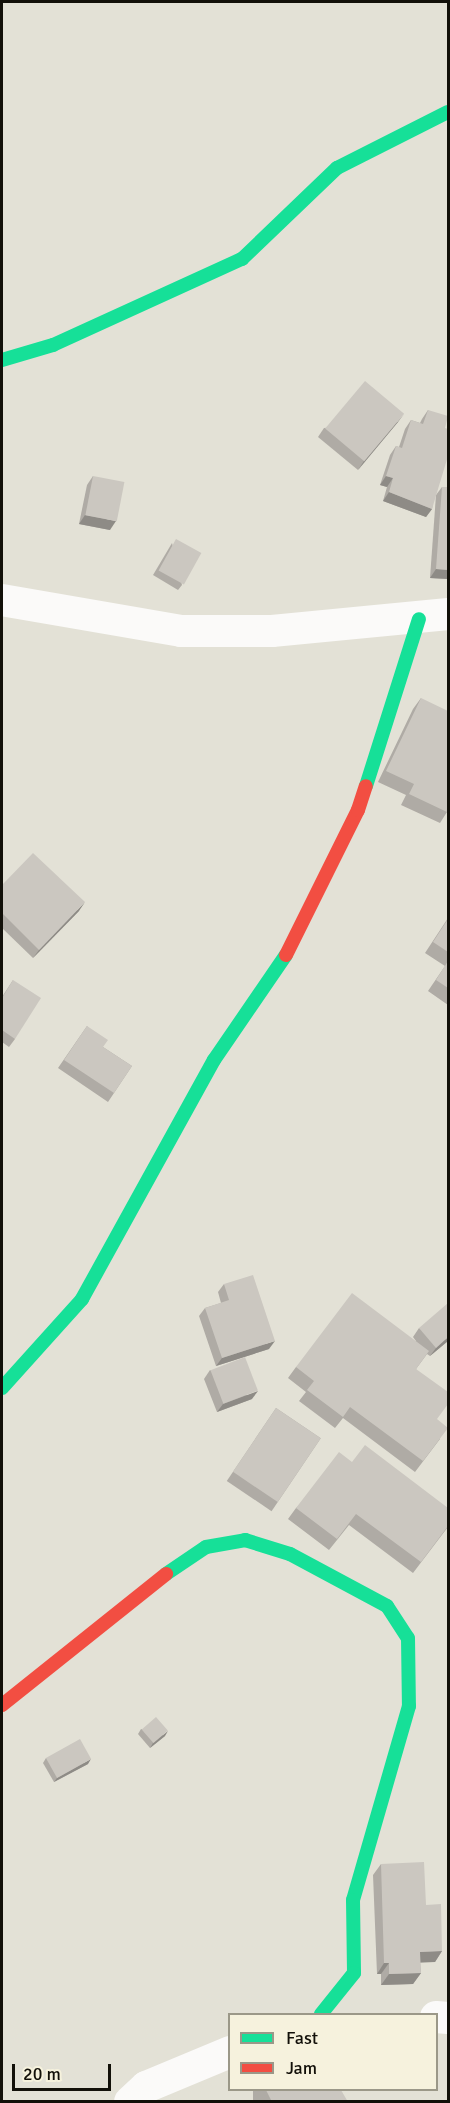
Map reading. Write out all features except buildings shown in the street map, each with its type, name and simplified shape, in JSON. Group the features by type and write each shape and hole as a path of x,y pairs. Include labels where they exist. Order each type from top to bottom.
{"street":[{"path":"2,360 53,345 242,259 337,168 448,112"},
{"path":"2,600 181,631 272,630 434,616 358,810 290,950 214,1060 82,1299 2,1388"},
{"path":"2,1705 143,1590 206,1547 245,1540 290,1554 387,1606 408,1638 409,1706 353,1900 354,1973 321,2013"},
{"path":"130,2102 146,2088 228,2053"}],"traffic: fast":[{"path":"2,360 53,345 242,259 337,168 448,112"},
{"path":"366,786 419,619"},
{"path":"2,1388 82,1299 214,1060 286,955"},
{"path":"166,1574 206,1547 245,1540 290,1554 387,1606 408,1638 409,1706 353,1900 354,1973 322,2013"}],"traffic: jam":[{"path":"286,955 358,810 366,786"},
{"path":"2,1705 166,1574"}]}
